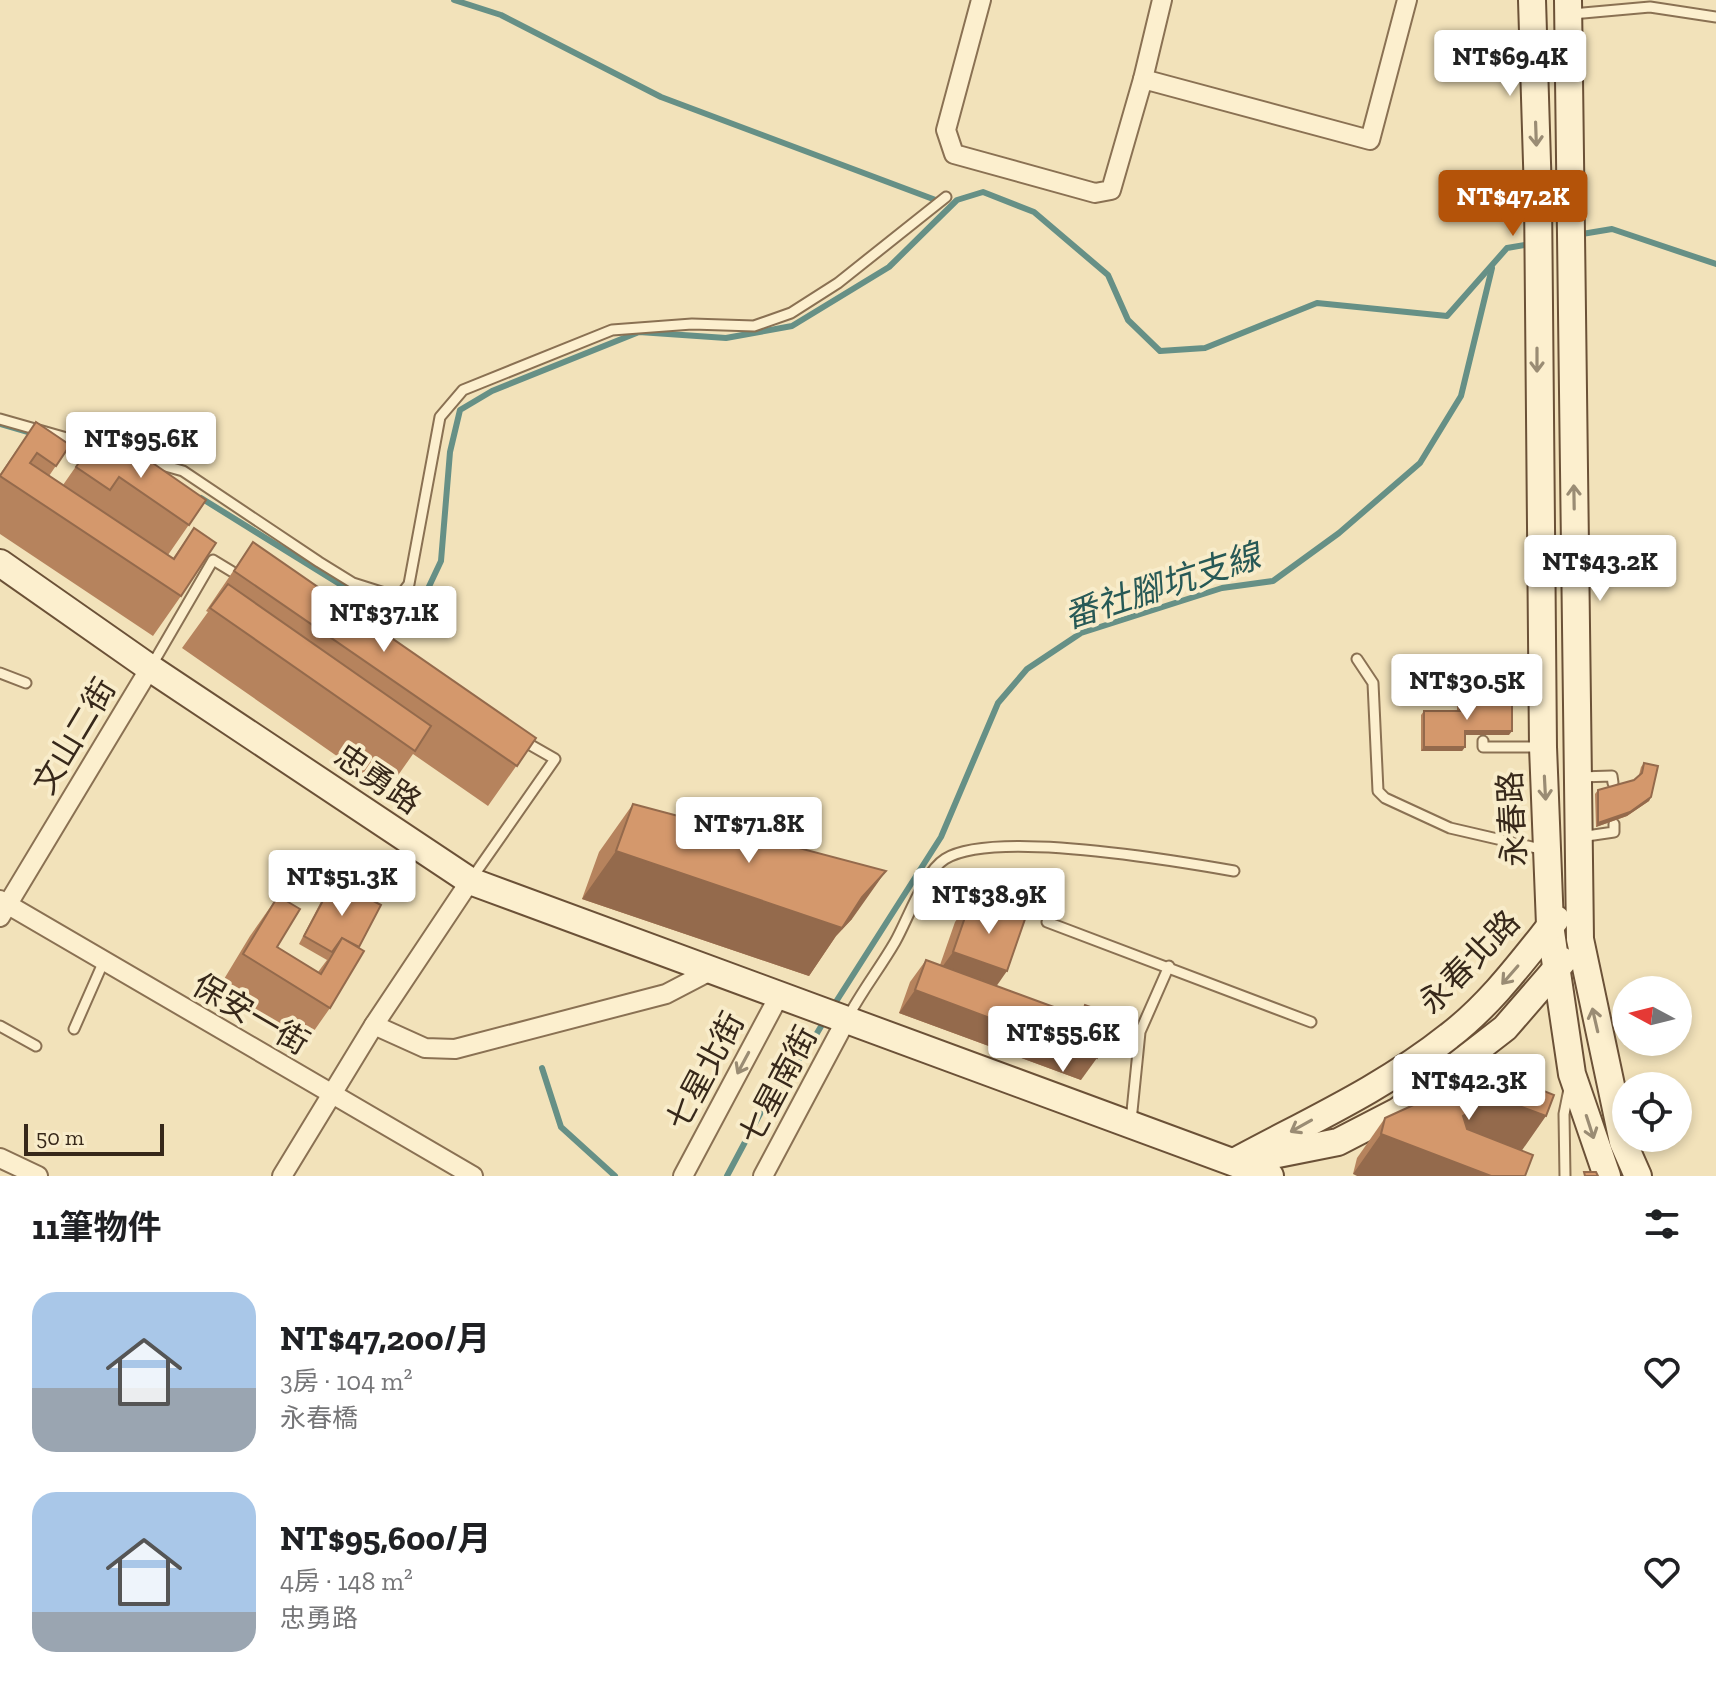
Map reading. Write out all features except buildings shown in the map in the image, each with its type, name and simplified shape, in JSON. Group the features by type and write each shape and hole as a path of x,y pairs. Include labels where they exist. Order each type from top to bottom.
{"street":[{"path":"981,0 946,130 954,154 1095,193 1111,190 1162,0"},
{"path":"1143,79 1370,140 1407,0"},
{"name":"永春路","path":"1532,0 1538,195 1543,747 1550,925 1572,1074 1607,1176"},
{"name":"永春路","path":"1568,7 1577,893 1580,939 1623,1142 1643,1174"},
{"name":"忠勇路","path":"0,563 150,668 470,881 840,1018"},
{"name":"文山二街","path":"2,907 150,668"},
{"path":"282,1176 374,1025 470,881"},
{"name":"永春北路","path":"1232,1169 1383,1082 1450,1036 1488,1000 1577,893"},
{"name":"保安一街","path":"2,907 473,1176"},
{"name":"永春北路","path":"1232,1169 1338,1142 1398,1111 1505,1028 1580,939"},
{"path":"374,1025 425,1048 455,1049 666,994 714,969"},
{"name":"七星北街","path":"683,1176 789,998"},
{"path":"840,1018 1130,1124 1232,1169 1270,1176"},
{"name":"七星南街","path":"763,1176 840,1018"},
{"path":"0,1158 38,1176"}],"lane":[{"path":"1568,7 1650,7 1716,17"},
{"path":"0,419 183,471 341,576 394,596 403,592 409,584 440,417 463,390 612,330 692,324 754,326 791,313 838,283 946,197"},
{"path":"150,668 213,560 255,584"},
{"path":"1357,659 1373,683 1378,791 1385,798 1450,828 1548,851"},
{"path":"0,673 26,683"},
{"path":"1482,698 1482,680 1542,678"},
{"path":"470,881 555,759 516,737"},
{"path":"1483,741 1483,747 1543,747"},
{"path":"1577,777 1612,776 1613,783"},
{"path":"1577,838 1614,832 1614,824"},
{"path":"840,1018 895,941 924,885 944,859 971,850 1046,848 1128,853 1234,871"},
{"path":"1047,922 1311,1022"},
{"path":"74,1029 103,963"},
{"path":"1130,1124 1140,1032 1169,966"},
{"path":"0,1026 36,1046"},
{"path":"1565,1176 1564,1114 1572,1074"}],"waterway":[{"path":"454,0 501,15 661,97 941,202"},
{"path":"201,498 380,609 425,595 441,561 450,452 460,410 492,391 639,332 726,338 792,326 889,267 957,200 983,192 1034,212 1108,275 1128,320 1160,351 1205,348 1317,303 1447,316 1507,248 1530,244"},
{"path":"1576,235 1612,229 1716,264"},
{"name":"番社腳坑支線","path":"832,1008 941,837 998,703 1027,669 1081,633 1222,588 1273,581 1339,533 1420,463 1461,396 1492,268"},
{"path":"0,424 35,434"},
{"name":"番社腳坑支線","path":"727,1176 761,1112 782,1083 785,1072 804,1055 826,1018"},
{"path":"542,1068 561,1127 615,1176"}]}
